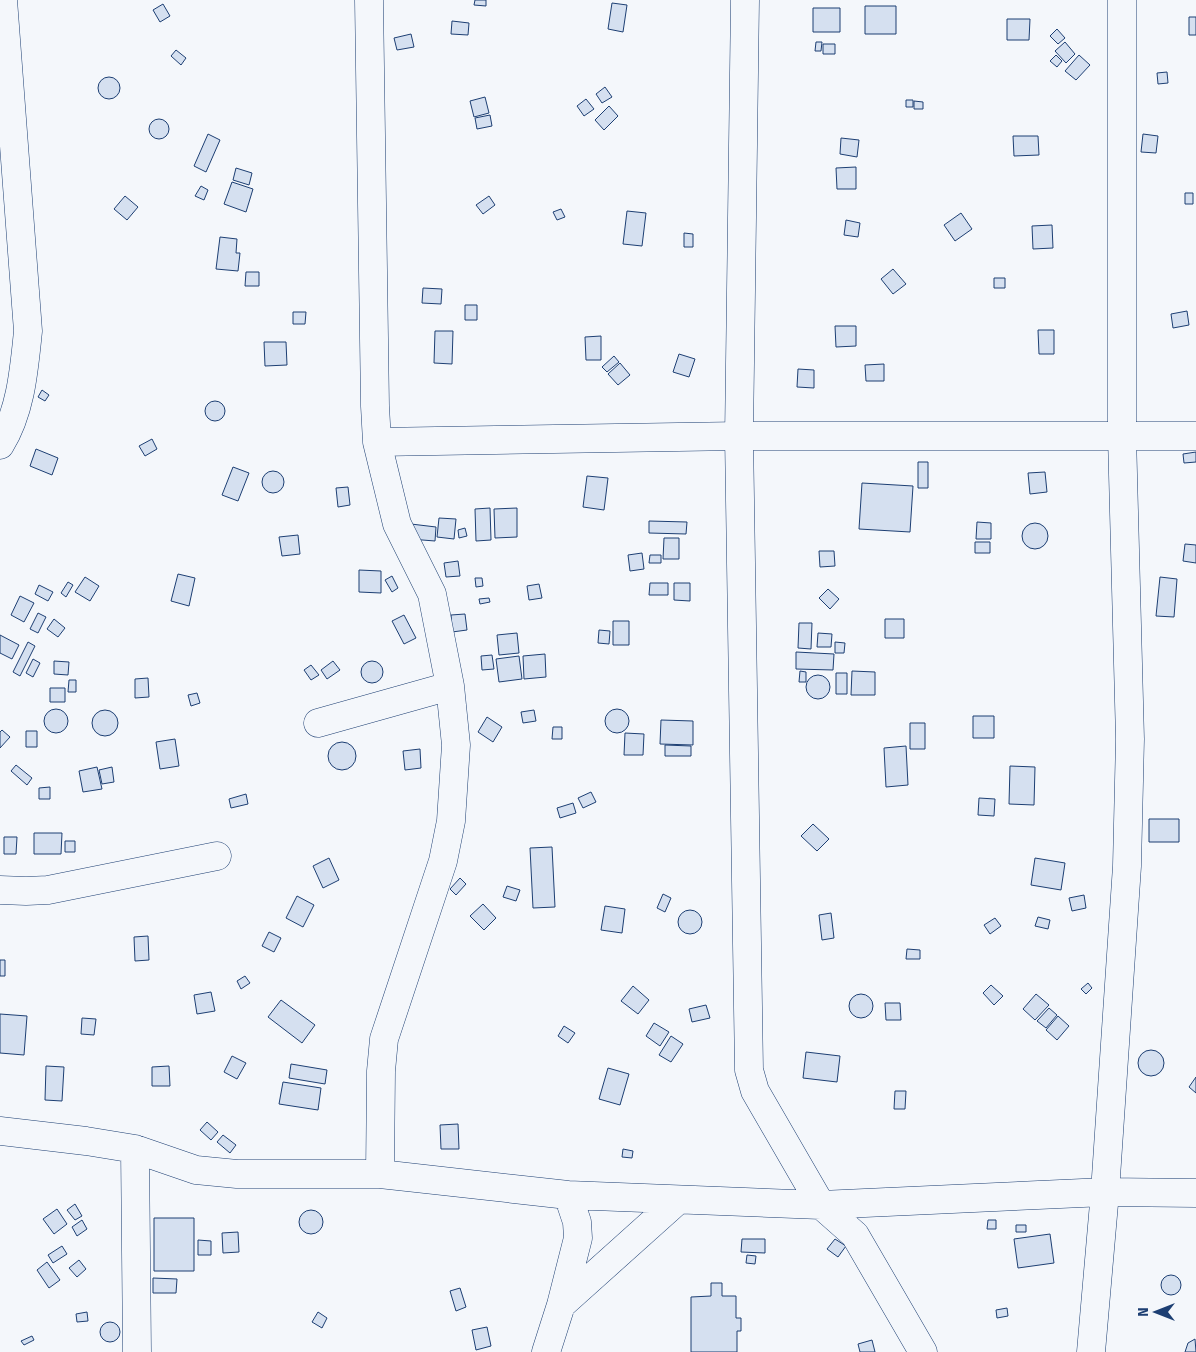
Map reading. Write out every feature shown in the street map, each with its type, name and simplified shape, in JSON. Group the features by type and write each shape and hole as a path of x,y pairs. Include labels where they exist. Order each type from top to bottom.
{"street":[{"path":"0,445 9,432 23,384 28,331 3,0"},
{"path":"369,0 375,406 378,442 397,524 432,594 450,686 456,745 451,821 443,861 384,1039 381,1071 380,1174"},
{"path":"745,0 739,436 749,1070 756,1091 821,1205 854,1235 923,1352"},
{"path":"1091,1352 1105,1192 1126,866 1130,739 1122,436 1122,0"},
{"path":"378,442 739,436 1196,436"},
{"path":"318,723 450,686"},
{"path":"0,890 48,890 217,856"},
{"path":"0,1131 135,1149 204,1171 237,1174 380,1174 568,1195 821,1205 1105,1192 1196,1193"},
{"path":"135,1149 137,1352"},
{"path":"546,1352 561,1305 578,1238 577,1222 568,1195"},
{"path":"561,1305 678,1200"}],"building":[{"path":"475,0 486,0 486,6 474,5"},
{"path":"612,3 627,5 623,32 608,29"},
{"path":"163,4 170,16 160,22 153,10"},
{"path":"865,6 896,6 896,34 865,34"},
{"path":"813,8 840,8 840,32 813,32"},
{"path":"1189,17 1196,17 1196,35 1189,35"},
{"path":"1007,19 1030,19 1029,40 1007,40"},
{"path":"452,21 469,23 468,35 451,34"},
{"path":"1057,29 1065,38 1058,44 1050,36"},
{"path":"411,34 414,47 397,50 394,38"},
{"path":"816,42 822,42 821,51 815,51"},
{"path":"1065,42 1075,54 1066,63 1055,51"},
{"path":"823,44 835,44 835,54 823,54"},
{"path":"176,50 186,58 181,65 171,56"},
{"path":"1056,55 1062,61 1057,67 1050,61"},
{"path":"1079,55 1090,65 1076,80 1065,71"},
{"path":"1167,72 1168,83 1158,84 1157,73"},
{"path":"109,77 117,80 120,88 117,96 109,99 101,96 98,88 101,80"},
{"path":"605,87 612,97 602,103 596,94"},
{"path":"485,97 489,113 474,117 470,101"},
{"path":"586,99 594,109 584,116 577,106"},
{"path":"906,100 913,100 913,107 906,107"},
{"path":"914,101 923,102 923,109 914,109"},
{"path":"609,106 618,116 604,130 595,120"},
{"path":"490,115 492,126 477,129 475,118"},
{"path":"155,119 163,119 169,125 169,133 163,139 155,139 149,133 149,125"},
{"path":"208,134 220,140 206,172 194,166"},
{"path":"1143,134 1158,136 1156,153 1141,152"},
{"path":"1013,136 1038,136 1039,155 1014,156"},
{"path":"841,138 859,140 857,157 840,154"},
{"path":"856,167 856,189 837,189 836,168"},
{"path":"236,168 252,173 249,185 233,180"},
{"path":"232,182 253,189 246,212 224,204"},
{"path":"201,186 208,190 204,200 195,196"},
{"path":"1185,193 1193,193 1193,204 1185,204"},
{"path":"125,196 138,207 127,220 114,209"},
{"path":"489,196 495,205 483,214 476,205"},
{"path":"561,209 565,217 557,220 553,212"},
{"path":"627,211 646,213 642,246 623,244"},
{"path":"961,213 972,229 955,241 944,225"},
{"path":"846,220 860,223 858,237 844,235"},
{"path":"1052,225 1053,248 1033,249 1032,226"},
{"path":"684,233 693,234 693,247 684,247"},
{"path":"220,237 237,239 236,253 240,253 238,271 216,269"},
{"path":"893,269 906,284 893,294 881,279"},
{"path":"246,272 259,272 259,286 245,286"},
{"path":"994,278 1005,278 1005,288 994,288"},
{"path":"423,288 442,289 441,304 422,303"},
{"path":"465,305 477,305 477,320 465,320"},
{"path":"1187,311 1189,325 1173,328 1171,314"},
{"path":"293,312 306,312 305,324 293,324"},
{"path":"835,326 856,326 856,346 836,347"},
{"path":"1038,330 1054,330 1054,354 1039,354"},
{"path":"435,331 453,331 452,364 434,363"},
{"path":"601,336 601,360 586,360 585,337"},
{"path":"264,342 286,342 287,365 265,366"},
{"path":"679,354 695,359 689,377 673,372"},
{"path":"614,356 619,362 607,372 602,367"},
{"path":"620,363 630,375 618,385 608,374"},
{"path":"884,364 884,381 866,381 865,365"},
{"path":"798,369 814,370 814,388 797,387"},
{"path":"42,390 49,395 45,401 38,397"},
{"path":"215,401 222,404 225,411 222,418 215,421 208,418 205,411 208,404"},
{"path":"152,439 157,449 145,456 139,446"},
{"path":"36,449 58,458 52,475 30,466"},
{"path":"1196,452 1196,462 1184,463 1183,454"},
{"path":"918,462 928,462 928,488 918,488"},
{"path":"233,467 249,473 238,501 222,495"},
{"path":"273,471 281,474 284,482 281,490 273,493 265,490 262,482 265,474"},
{"path":"1045,472 1047,492 1030,494 1028,473"},
{"path":"587,476 608,478 604,510 583,507"},
{"path":"862,483 913,486 910,532 859,529"},
{"path":"348,487 350,505 338,507 336,488"},
{"path":"490,508 491,540 476,541 475,509"},
{"path":"517,508 517,537 495,538 494,509"},
{"path":"439,518 456,519 454,539 437,537"},
{"path":"649,521 687,522 686,534 649,533"},
{"path":"977,522 991,523 991,539 976,539"},
{"path":"1035,523 1044,527 1048,536 1044,545 1035,549 1026,545 1022,536 1026,527"},
{"path":"411,524 436,527 435,541 410,539"},
{"path":"465,528 467,536 459,538 458,530"},
{"path":"298,535 300,554 282,556 279,537"},
{"path":"664,538 679,538 679,559 663,559"},
{"path":"975,542 990,542 990,553 975,553"},
{"path":"1185,544 1196,545 1196,563 1183,561"},
{"path":"819,551 834,551 835,566 820,567"},
{"path":"642,553 644,569 630,571 628,555"},
{"path":"650,555 661,555 661,563 649,563"},
{"path":"458,561 460,576 446,577 444,563"},
{"path":"359,570 381,571 381,593 359,592"},
{"path":"178,574 195,578 189,606 171,601"},
{"path":"392,576 398,588 392,592 385,580"},
{"path":"85,577 99,586 90,601 75,592"},
{"path":"1160,577 1177,579 1174,617 1156,616"},
{"path":"475,578 482,578 483,586 476,587"},
{"path":"68,582 73,585 66,597 61,593"},
{"path":"650,583 668,583 668,595 649,595"},
{"path":"674,583 690,583 690,601 674,600"},
{"path":"539,584 542,598 529,600 527,586"},
{"path":"39,585 53,592 48,601 35,594"},
{"path":"828,589 839,599 830,609 819,598"},
{"path":"20,596 34,603 24,622 11,615"},
{"path":"489,598 490,602 480,604 479,599"},
{"path":"38,613 46,617 38,633 30,629"},
{"path":"465,614 467,630 452,632 451,615"},
{"path":"404,615 416,638 404,644 392,621"},
{"path":"54,619 65,628 58,637 47,629"},
{"path":"885,619 904,619 904,638 885,638"},
{"path":"613,621 629,621 629,645 613,645"},
{"path":"799,623 812,623 811,649 798,648"},
{"path":"599,630 610,631 609,644 598,643"},
{"path":"517,633 519,653 499,655 497,635"},
{"path":"818,633 832,634 831,647 817,647"},
{"path":"0,635 19,645 12,659 0,653"},
{"path":"28,642 35,646 20,676 13,672"},
{"path":"835,642 845,643 844,653 835,653"},
{"path":"796,652 834,654 833,670 796,669"},
{"path":"545,654 546,677 524,679 523,656"},
{"path":"492,655 494,669 482,670 481,656"},
{"path":"519,656 522,679 499,682 496,659"},
{"path":"33,659 40,663 33,677 26,673"},
{"path":"54,661 69,662 68,675 54,674"},
{"path":"333,661 340,670 327,679 321,670"},
{"path":"372,661 380,664 383,672 380,680 372,683 364,680 361,672 364,664"},
{"path":"311,665 319,675 311,680 304,670"},
{"path":"800,671 806,672 806,682 799,682"},
{"path":"852,671 875,672 875,695 851,695"},
{"path":"836,673 847,673 847,694 836,694"},
{"path":"818,675 826,679 830,687 826,695 818,699 810,695 806,687 810,679"},
{"path":"148,678 149,697 135,698 135,679"},
{"path":"69,680 76,680 76,692 68,692"},
{"path":"50,688 65,688 65,702 50,702"},
{"path":"197,693 200,703 191,706 188,695"},
{"path":"56,709 64,713 68,721 64,729 56,733 48,729 44,721 48,713"},
{"path":"617,709 625,713 629,721 625,729 617,733 609,729 605,721 609,713"},
{"path":"105,710 114,714 118,723 114,732 105,736 96,732 92,723 96,714"},
{"path":"534,710 536,721 523,723 521,712"},
{"path":"973,716 994,716 994,738 973,738"},
{"path":"487,717 502,727 493,742 478,732"},
{"path":"661,720 693,721 693,745 660,744"},
{"path":"910,723 925,723 925,749 910,749"},
{"path":"553,727 562,727 562,739 552,739"},
{"path":"2,730 10,737 0,748 0,732"},
{"path":"26,731 37,731 37,747 26,747"},
{"path":"625,733 644,734 643,755 624,755"},
{"path":"175,739 179,766 160,769 156,742"},
{"path":"342,742 352,746 356,756 352,766 342,770 332,766 328,756 332,746"},
{"path":"665,745 691,746 691,756 665,756"},
{"path":"906,746 908,785 886,787 884,748"},
{"path":"420,749 421,768 405,770 403,751"},
{"path":"16,765 32,778 27,785 11,771"},
{"path":"1010,766 1035,767 1034,805 1009,804"},
{"path":"97,767 102,789 83,792 79,771"},
{"path":"112,767 114,782 102,784 99,770"},
{"path":"50,787 50,799 39,799 39,788"},
{"path":"591,792 596,802 583,808 578,798"},
{"path":"246,794 248,804 231,808 229,799"},
{"path":"979,798 995,799 994,816 978,815"},
{"path":"573,803 576,813 560,818 557,808"},
{"path":"1149,819 1179,819 1179,842 1149,842"},
{"path":"813,824 829,839 817,851 801,836"},
{"path":"34,833 62,833 61,854 34,854"},
{"path":"4,837 17,837 16,854 4,854"},
{"path":"65,841 75,841 75,852 65,852"},
{"path":"552,847 555,907 533,908 530,848"},
{"path":"329,858 339,880 323,888 313,866"},
{"path":"1035,858 1065,863 1061,890 1031,885"},
{"path":"460,878 466,884 456,895 450,889"},
{"path":"507,886 520,890 516,901 503,897"},
{"path":"663,894 671,898 665,912 657,908"},
{"path":"1084,895 1086,908 1072,911 1069,898"},
{"path":"297,896 314,905 303,927 286,918"},
{"path":"483,904 496,918 484,930 470,916"},
{"path":"605,906 625,909 622,933 601,930"},
{"path":"690,910 698,914 702,922 698,930 690,934 682,930 678,922 682,914"},
{"path":"831,913 834,938 822,940 819,915"},
{"path":"1038,917 1050,920 1048,929 1035,926"},
{"path":"995,918 1001,926 990,934 984,925"},
{"path":"269,932 281,938 274,952 262,946"},
{"path":"148,936 149,960 135,961 134,937"},
{"path":"907,949 920,950 920,959 906,959"},
{"path":"0,960 5,960 5,976 0,976"},
{"path":"245,976 250,983 241,989 237,981"},
{"path":"1088,983 1092,988 1086,994 1081,989"},
{"path":"991,985 1003,996 994,1005 983,993"},
{"path":"633,986 649,1000 638,1014 621,1001"},
{"path":"211,992 215,1011 197,1014 194,995"},
{"path":"861,994 869,998 873,1006 869,1014 861,1018 853,1014 849,1006 853,998"},
{"path":"1036,994 1049,1005 1035,1020 1023,1009"},
{"path":"281,1000 315,1025 302,1043 268,1017"},
{"path":"885,1003 900,1003 901,1020 886,1020"},
{"path":"706,1005 710,1018 692,1022 689,1009"},
{"path":"1049,1008 1057,1015 1046,1028 1037,1021"},
{"path":"0,1014 27,1016 24,1055 0,1053"},
{"path":"1058,1016 1069,1026 1057,1040 1046,1030"},
{"path":"82,1018 96,1019 94,1035 81,1034"},
{"path":"654,1023 669,1032 660,1046 646,1036"},
{"path":"564,1026 575,1033 568,1043 558,1036"},
{"path":"671,1036 683,1044 671,1062 659,1055"},
{"path":"1151,1050 1160,1054 1164,1063 1160,1072 1151,1076 1142,1072 1138,1063 1142,1054"},
{"path":"806,1052 840,1056 837,1082 803,1078"},
{"path":"232,1056 246,1063 237,1079 224,1072"},
{"path":"291,1064 327,1070 325,1084 289,1078"},
{"path":"46,1066 64,1067 62,1101 45,1100"},
{"path":"169,1066 170,1086 152,1086 152,1067"},
{"path":"608,1068 629,1074 620,1105 599,1099"},
{"path":"1196,1077 1196,1093 1189,1087"},
{"path":"283,1082 321,1088 318,1110 279,1104"},
{"path":"895,1091 906,1091 905,1109 894,1109"},
{"path":"207,1122 218,1132 211,1140 200,1130"},
{"path":"458,1124 459,1149 441,1149 440,1125"},
{"path":"223,1135 236,1145 230,1153 217,1142"},
{"path":"623,1149 633,1151 632,1158 622,1157"},
{"path":"75,1204 82,1216 75,1220 67,1210"},
{"path":"57,1209 67,1224 54,1234 43,1219"},
{"path":"311,1210 320,1213 323,1222 320,1231 311,1234 302,1231 299,1222 302,1213"},
{"path":"154,1218 194,1218 194,1271 154,1271"},
{"path":"82,1220 87,1229 77,1236 72,1227"},
{"path":"988,1220 996,1220 996,1229 987,1229"},
{"path":"1016,1225 1026,1225 1026,1232 1016,1232"},
{"path":"238,1232 239,1252 223,1253 222,1233"},
{"path":"1050,1234 1054,1263 1018,1268 1014,1239"},
{"path":"742,1239 765,1239 765,1253 741,1252"},
{"path":"835,1239 846,1246 838,1257 827,1249"},
{"path":"198,1240 211,1241 211,1255 198,1255"},
{"path":"62,1246 67,1254 53,1263 48,1255"},
{"path":"747,1255 756,1256 755,1264 746,1263"},
{"path":"79,1260 86,1269 77,1277 69,1268"},
{"path":"47,1262 60,1280 49,1288 37,1270"},
{"path":"1167,1275 1175,1275 1181,1281 1181,1289 1175,1295 1167,1295 1161,1289 1161,1281"},
{"path":"153,1278 177,1279 176,1293 153,1293"},
{"path":"711,1283 722,1283 722,1296 736,1296 736,1318 741,1318 741,1331 737,1331 737,1352 691,1352 691,1297 711,1296"},
{"path":"460,1288 466,1307 456,1311 450,1291"},
{"path":"1007,1308 1008,1316 997,1318 996,1310"},
{"path":"87,1312 88,1321 77,1322 76,1314"},
{"path":"318,1312 327,1318 322,1328 312,1322"},
{"path":"110,1322 117,1325 120,1332 117,1339 110,1342 103,1339 100,1332 103,1325"},
{"path":"487,1327 491,1346 476,1350 472,1330"},
{"path":"32,1336 34,1340 24,1345 21,1341"},
{"path":"1195,1339 1196,1352 1185,1352 1188,1343"},
{"path":"872,1340 875,1352 860,1352 858,1344"}]}
